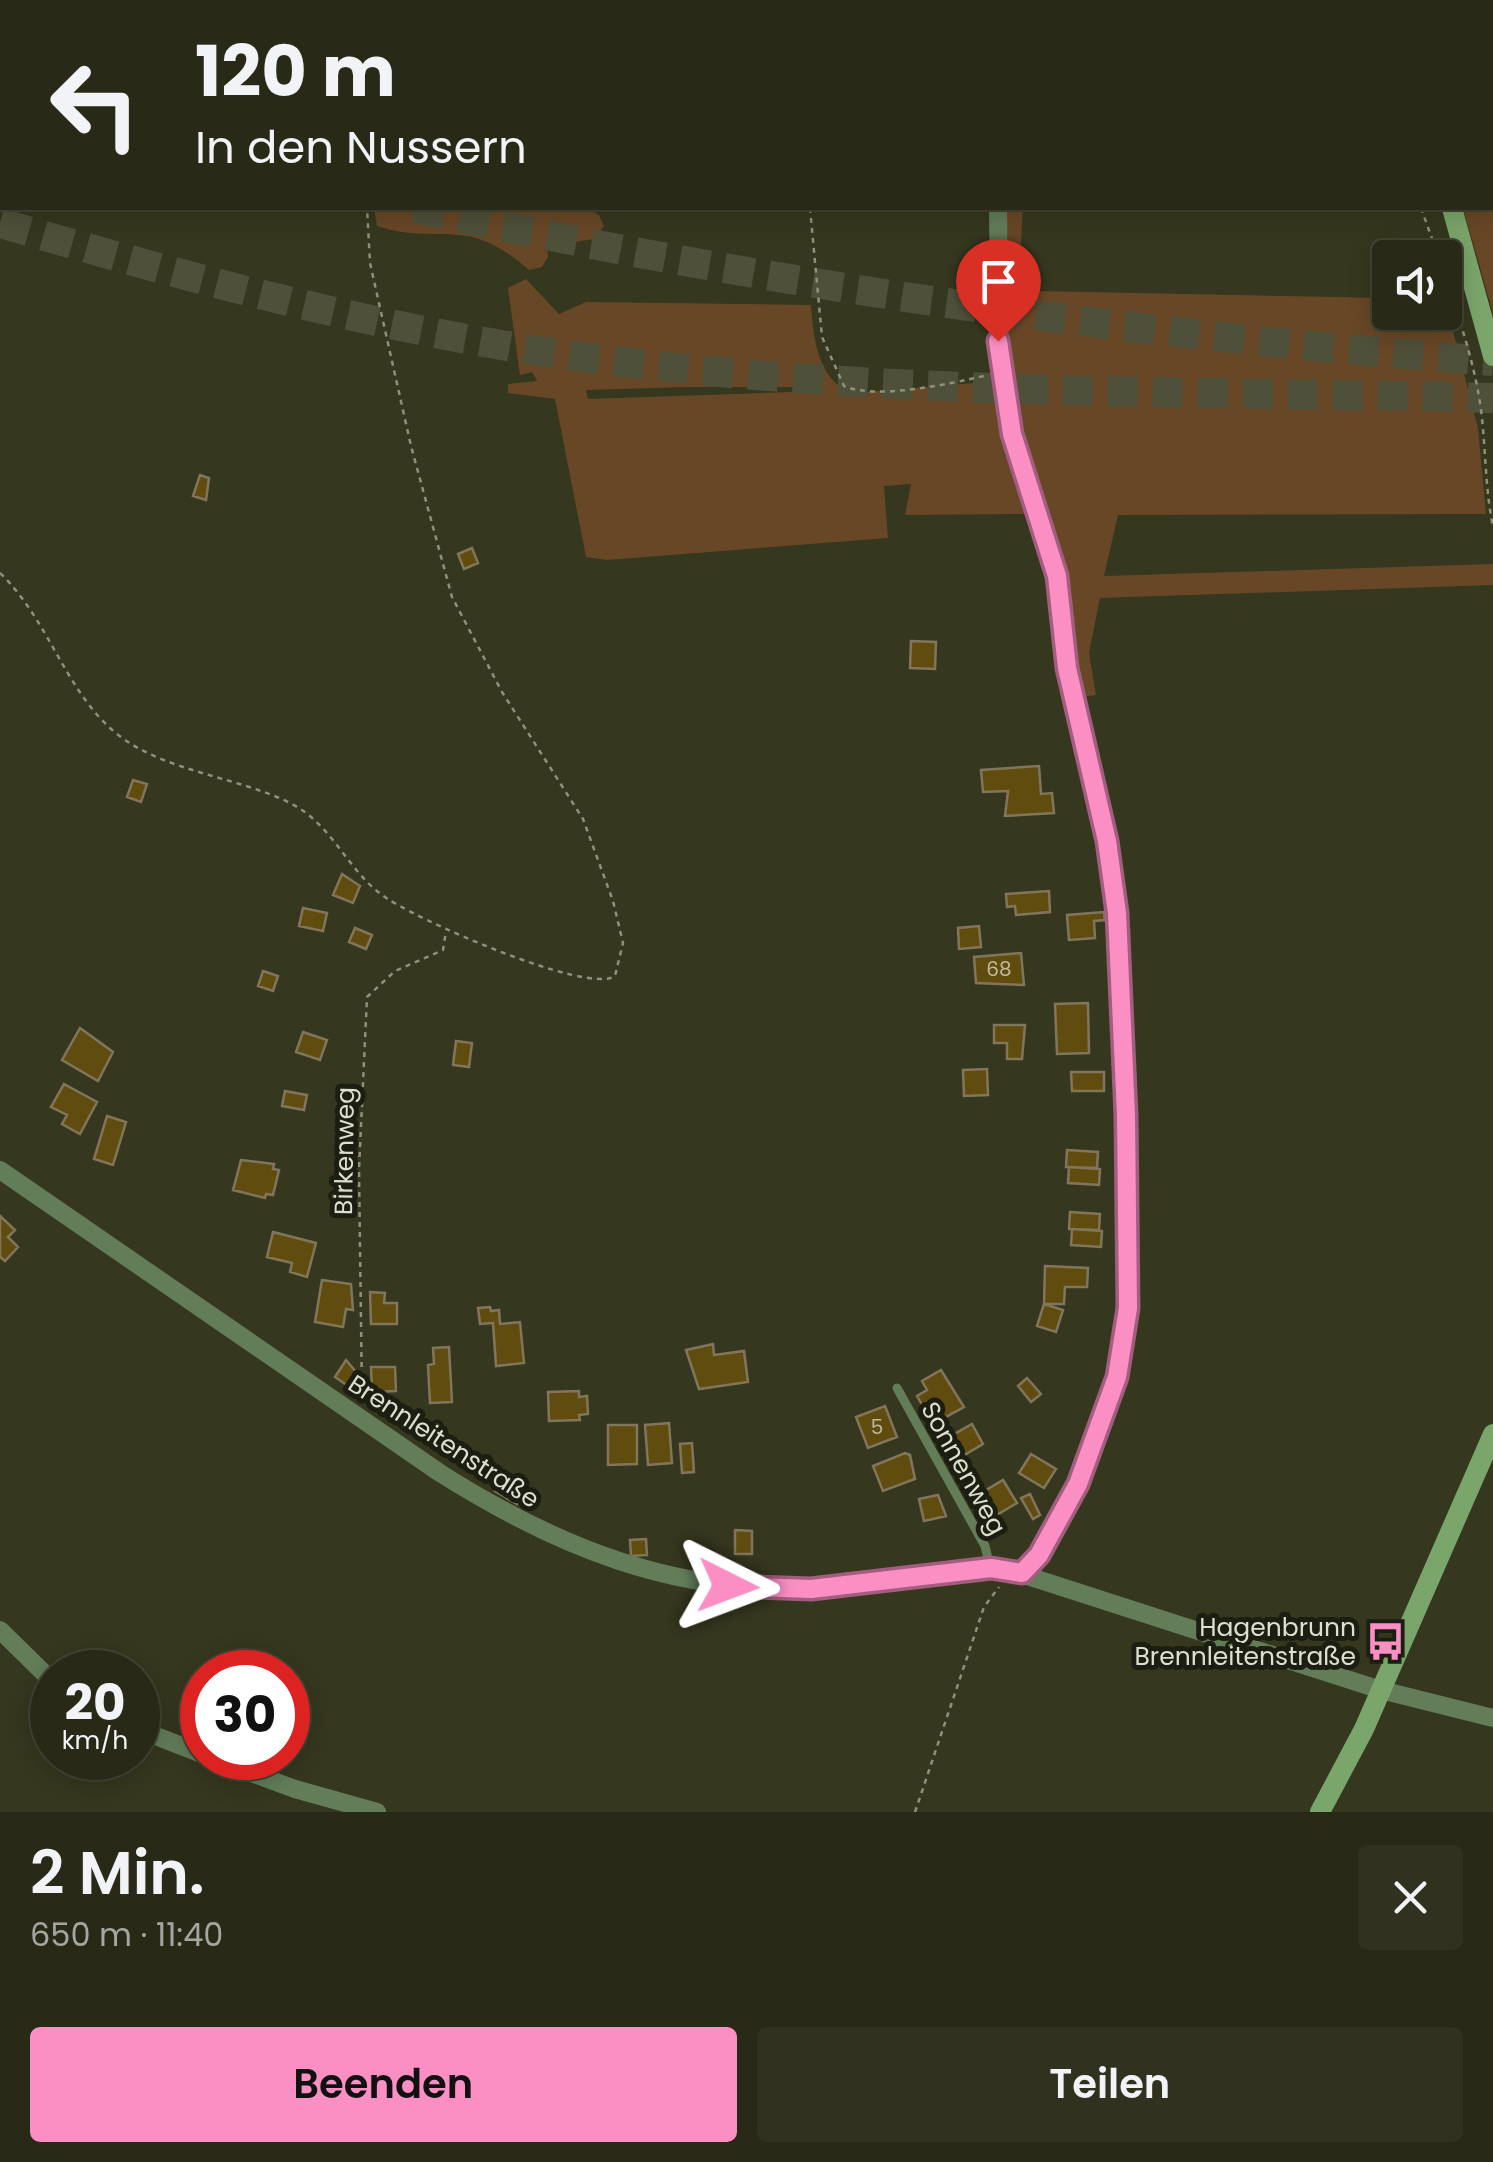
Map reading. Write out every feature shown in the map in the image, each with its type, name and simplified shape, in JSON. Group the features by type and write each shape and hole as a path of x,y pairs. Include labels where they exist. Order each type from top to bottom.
{"street":[{"path":"998,210 1000,372 1012,434 1057,576 1067,668 1107,841 1117,913 1126,1115 1128,1308 1117,1377 1078,1484 1039,1555 1022,1573"},
{"path":"1453,210 1493,356"},
{"name":"Brennleitenstraße","path":"0,1170 359,1418 510,1516 584,1551 662,1576 728,1586 811,1589 991,1568 1022,1573 1381,1690 1493,1718"},
{"path":"1320,1812 1381,1690 1493,1434"},
{"path":"0,1630 30,1659"},
{"path":"269,1780 377,1812"}],"lane":[{"name":"Sonnenweg","path":"897,1388 985,1546 991,1568"}],"path":[{"path":"0,573 38,616 96,712 116,734 145,750 300,809 322,826 381,895 446,930 517,958 597,980 615,976 623,955 613,901 583,820 502,692 452,597 370,263 367,210"},
{"path":"810,210 819,318 831,365 844,386 860,390 904,389 1000,372"},
{"path":"1422,210 1433,240"},
{"path":"1462,330 1482,414 1483,476 1493,527"},
{"name":"Birkenweg","path":"359,1418 360,1169 367,997 395,971 443,950 446,930"},
{"path":"915,1812 984,1607 992,1594 1022,1573"}],"shaded area":[{"path":"374,210 590,210 599,215 604,226 594,239 547,246 548,257 542,267 529,270 507,253 470,237 399,232 377,226"},
{"path":"1003,210 1023,210 1018,290 1026,294 1036,291 1372,298 1372,330 1453,330 1478,428 1486,514 1118,515 1104,576 1493,564 1493,585 1100,598 1089,653 1096,695 1081,697 1073,671 1067,585 1027,467 1007,379"},
{"path":"1464,210 1493,210 1493,313"},
{"path":"526,279 559,314 586,302 811,305 820,357 832,380 842,388 854,393 987,382 994,390 1031,514 905,515 911,484 884,486 888,538 607,560 586,557 555,399 508,393 508,384 537,381 532,372 520,375 508,288","holes":["811,387 818,391 588,399 586,390"]}],"building":[{"path":"200,475 209,478 206,500 193,496"},
{"path":"472,548 478,563 464,569 458,554"},
{"path":"911,641 936,642 935,669 910,668"},
{"path":"1039,766 1041,794 1052,793 1054,813 1005,816 1008,791 983,792 981,770"},
{"path":"133,780 147,784 141,802 127,797"},
{"path":"342,874 360,886 353,903 333,895"},
{"path":"1049,891 1050,912 1016,915 1015,906 1007,907 1006,894"},
{"path":"303,908 327,913 323,931 299,926"},
{"path":"1104,912 1105,920 1094,921 1095,938 1069,940 1067,915"},
{"path":"979,926 981,947 959,949 958,928"},
{"path":"355,928 372,935 366,949 349,942"},
{"path":"1021,953 1024,985 976,983 974,957"},
{"path":"263,971 278,976 273,991 258,986"},
{"path":"1088,1003 1089,1053 1057,1054 1055,1004"},
{"path":"994,1025 1025,1025 1022,1059 1007,1059 1007,1043 994,1043"},
{"path":"80,1028 113,1052 98,1081 62,1060"},
{"path":"303,1032 327,1040 320,1060 296,1052"},
{"path":"456,1041 472,1043 469,1067 453,1065"},
{"path":"987,1069 988,1095 964,1096 963,1070"},
{"path":"1071,1072 1104,1072 1104,1091 1072,1091"},
{"path":"64,1084 97,1102 80,1134 62,1124 67,1115 51,1107"},
{"path":"285,1091 307,1095 304,1110 282,1106"},
{"path":"107,1116 126,1122 113,1165 94,1159"},
{"path":"1067,1150 1098,1152 1097,1168 1066,1167"},
{"path":"241,1160 274,1164 273,1169 279,1170 273,1195 266,1194 265,1198 233,1190"},
{"path":"1069,1167 1100,1169 1099,1185 1068,1183"},
{"path":"1070,1212 1100,1214 1099,1230 1069,1229"},
{"path":"0,1216 15,1230 8,1237 18,1247 5,1261 0,1257"},
{"path":"1072,1229 1102,1231 1101,1247 1071,1245"},
{"path":"273,1232 316,1243 307,1277 290,1272 292,1263 267,1257"},
{"path":"1045,1266 1088,1268 1087,1287 1065,1287 1064,1304 1044,1304"},
{"path":"322,1280 351,1284 353,1310 346,1309 343,1327 315,1322"},
{"path":"370,1292 385,1293 384,1303 397,1303 397,1324 371,1324"},
{"path":"1044,1304 1063,1310 1056,1332 1037,1326"},
{"path":"490,1307 491,1311 499,1310 500,1324 520,1322 524,1363 496,1366 493,1323 480,1324 478,1308"},
{"path":"713,1344 714,1355 744,1351 748,1382 699,1389 686,1350"},
{"path":"449,1347 452,1402 430,1403 428,1365 434,1364 433,1348"},
{"path":"346,1360 357,1373 348,1386 335,1377"},
{"path":"371,1367 395,1367 396,1391 372,1392"},
{"path":"941,1370 964,1407 933,1424 917,1396 927,1390 922,1381"},
{"path":"1027,1378 1041,1394 1031,1402 1018,1386"},
{"path":"579,1391 579,1397 587,1396 588,1414 579,1415 580,1420 549,1421 548,1392"},
{"path":"885,1406 897,1437 868,1448 856,1417"},
{"path":"669,1423 672,1463 648,1465 645,1425"},
{"path":"972,1424 983,1444 954,1461 942,1441"},
{"path":"608,1425 637,1425 637,1464 608,1465"},
{"path":"692,1443 694,1472 682,1473 680,1444"},
{"path":"905,1453 910,1455 915,1479 883,1491 873,1466"},
{"path":"1031,1454 1056,1469 1044,1488 1019,1473"},
{"path":"504,1475 526,1488 517,1504 495,1491"},
{"path":"1003,1480 1017,1503 990,1519 976,1496"},
{"path":"1030,1494 1040,1515 1033,1519 1021,1498"},
{"path":"938,1495 946,1516 924,1521 919,1499"},
{"path":"735,1530 752,1531 752,1554 735,1554"},
{"path":"646,1539 647,1555 631,1556 630,1540"}],"tunnel":[{"path":"425,210 683,261 951,304 1221,337 1493,361"},
{"path":"0,223 335,312 470,340 657,366 776,377 1014,389 1493,398"}],"place":[{"name":"Hagenbrunn Brennleitenstraße","path":"1386,1641"}],"route":[{"path":"728,1586 811,1589 991,1568 1022,1573 1039,1555 1078,1484 1102,1429 1117,1377 1128,1308 1126,1115 1117,913 1107,841 1067,668 1057,576 1012,434 998,341"}]}
